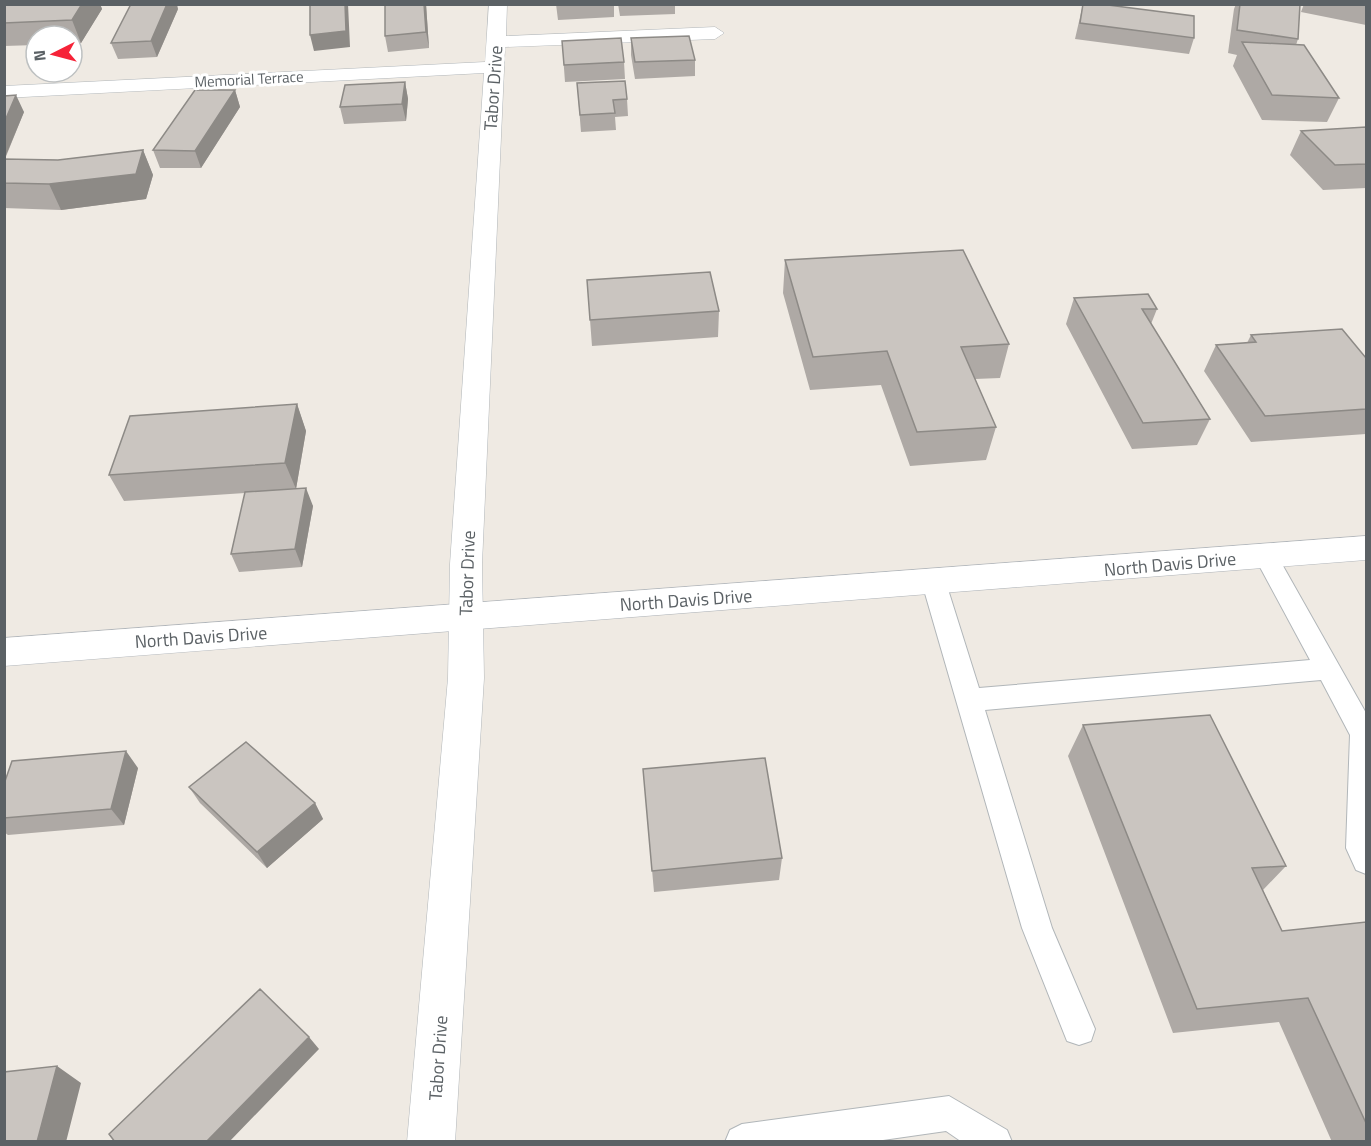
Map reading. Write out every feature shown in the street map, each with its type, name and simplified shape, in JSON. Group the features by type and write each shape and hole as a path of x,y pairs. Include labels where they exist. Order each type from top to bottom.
{"street":[{"name":"Tabor Drive","path":"431,1142 465,690 466,564 498,4"},
{"name":"Memorial Terrace","path":"4,92 494,55 716,33"},
{"name":"North Davis Drive","path":"4,652 934,583 1366,548"}],"lane":[{"path":"1266,556 1364,734 1361,848 1366,860"},
{"path":"934,583 1036,928 1079,1029"},
{"path":"969,700 1329,669"},
{"path":"742,1142 949,1113 995,1142"}],"building":[{"path":"4,4 82,4 72,20 4,23"},
{"path":"131,4 167,4 151,41 111,43"},
{"path":"310,4 345,4 346,31 310,35"},
{"path":"385,4 424,4 426,32 385,36"},
{"path":"1083,4 1100,4 1194,16 1194,38 1080,23"},
{"path":"1240,4 1300,4 1298,39 1237,30"},
{"path":"689,36 695,60 635,62 631,38"},
{"path":"621,38 624,62 564,65 562,41"},
{"path":"1242,42 1304,45 1339,98 1272,95"},
{"path":"625,81 627,99 613,100 615,113 580,115 577,83"},
{"path":"405,82 402,104 340,107 345,85"},
{"path":"195,90 235,90 195,151 153,150"},
{"path":"16,95 4,123 4,96"},
{"path":"1366,127 1366,164 1335,165 1301,131"},
{"path":"143,150 136,174 49,184 4,183 4,159 58,160"},
{"path":"963,250 1009,344 961,347 996,427 917,432 887,351 813,357 785,260"},
{"path":"710,272 719,311 590,320 587,280"},
{"path":"1148,294 1157,309 1142,309 1210,419 1143,423 1074,298"},
{"path":"1342,329 1366,358 1366,409 1265,416 1216,345 1256,342 1251,335"},
{"path":"297,404 285,463 109,475 130,416"},
{"path":"306,488 295,549 231,554 245,492"},
{"path":"1210,715 1286,866 1252,868 1282,931 1366,922 1366,1123 1308,998 1197,1009 1083,725"},
{"path":"246,742 315,803 257,852 189,787"},
{"path":"126,751 111,809 4,818 4,784 12,761"},
{"path":"765,758 782,858 652,871 643,769"},
{"path":"260,989 309,1037 206,1142 115,1142 109,1134"},
{"path":"57,1066 37,1142 4,1142 4,1072"}]}
